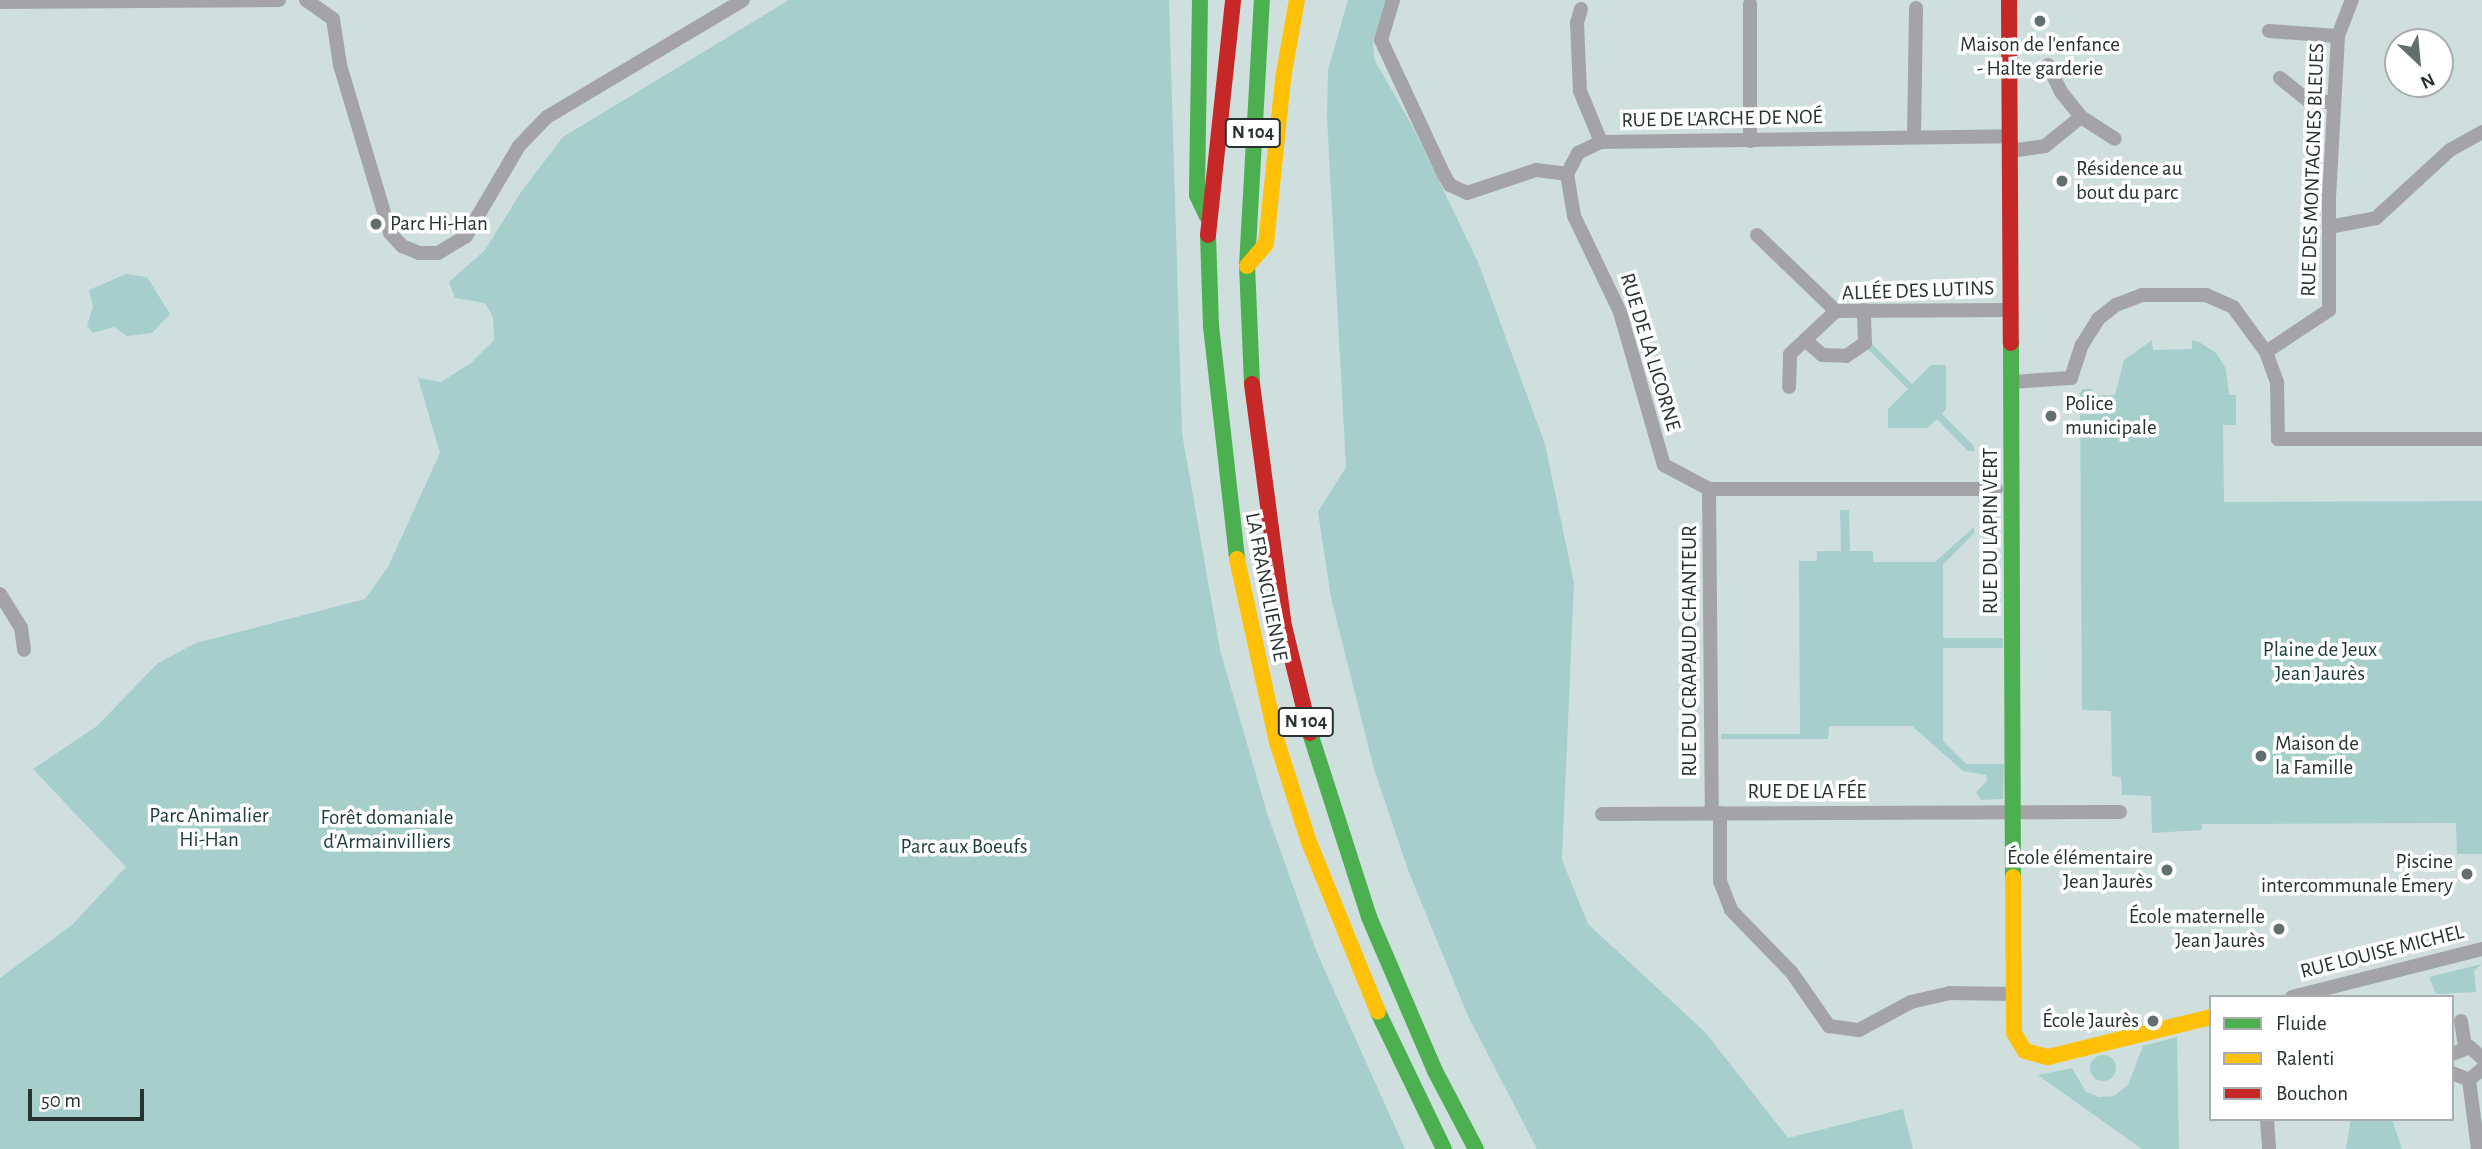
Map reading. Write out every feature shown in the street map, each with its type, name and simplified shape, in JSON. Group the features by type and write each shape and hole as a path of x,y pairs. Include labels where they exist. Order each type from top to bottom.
{"main road":[{"path":"1200,0 1197,195 1207,216"},
{"name":"LA FRANCILIENNE","path":"1233,0 1215,195 1207,216 1211,326 1234,547 1277,742 1343,930 1444,1149"},
{"name":"LA FRANCILIENNE","path":"1262,0 1247,266 1258,456 1275,577 1301,706 1369,917 1435,1071 1476,1149"},
{"path":"1247,266 1266,244 1283,79 1297,0"},
{"name":"RUE DU LAPIN VERT","path":"2009,0 2014,478 2014,1033 2019,1044 2032,1055 2048,1057 2209,1017"}],"street":[{"path":"0,2 279,0"},
{"path":"306,0 320,5 333,19 338,34 340,65 390,233 402,246 419,253 438,253 466,236 519,146 547,117 743,0"},
{"path":"1393,0 1381,40 1450,185 1467,193 1536,170 1567,174"},
{"name":"RUE DES MONTAGNES BLEUES","path":"2266,352 2329,310 2329,227 2338,36 2351,0"},
{"path":"1750,4 1750,141"},
{"path":"1914,137 1916,8"},
{"path":"1581,9 1577,23 1580,91 1601,142"},
{"path":"2269,31 2338,36"},
{"path":"2048,65 2061,92 2081,117 2115,139"},
{"path":"2280,78 2310,102 2334,102"},
{"name":"RUE DE L'ARCHE DE NOÉ","path":"1567,174 1578,153 1601,142 1914,137 2045,146 2081,117"},
{"path":"2329,227 2376,218 2450,150 2482,132"},
{"name":"RUE DE LA LICORNE","path":"1567,174 1574,216 1620,312 1664,466 1709,489"},
{"path":"1757,235 1836,311"},
{"path":"2011,382 2071,378 2082,345 2098,319 2116,305 2142,295 2206,295 2233,307 2266,352 2277,383 2278,439 2482,439"},
{"path":"1805,340 1822,355 1846,356 1865,343 1864,310"},
{"name":"ALLÉE DES LUTINS","path":"1789,387 1790,354 1836,311 2011,310"},
{"path":"2014,478 1999,481 1996,489 1999,497 2014,501"},
{"path":"1709,489 1996,489"},
{"name":"RUE DU CRAPAUD CHANTEUR","path":"1709,489 1716,813 1720,881 1731,910 1798,980 1829,1026 1859,1030 1911,1002 1949,993 2013,994"},
{"path":"0,594 21,628 24,650"},
{"name":"RUE DE LA FÉE","path":"1602,814 2120,812"},
{"name":"RUE LOUISE MICHEL","path":"2300,995 2482,949"},
{"path":"2461,1021 2458,1050 2475,1049 2482,1058"},
{"path":"2469,1080 2482,1069"},
{"path":"2454,1074 2469,1080"},
{"path":"2469,1080 2478,1149"},
{"path":"2267,1121 2269,1149"}],"green space":[{"name":"Parc aux Boeufs","path":"789,0 1169,0 1182,433 1220,650 1267,813 1317,953 1405,1149 0,1149 0,978 72,925 126,867 33,769 97,726 158,663 196,643 365,599 388,567 440,453 418,378 441,382 471,363 494,340 493,317 485,303 455,298 449,282 485,250 521,192 563,137"},
{"path":"1348,0 1387,0 1373,41 1374,59 1414,129 1478,262 1545,444 1574,583 1562,860 1588,924 1705,1032 1788,1138 1903,1109 1913,1149 1537,1149 1468,1016 1408,870 1374,769 1331,598 1318,512 1346,467 1327,118 1328,70"},
{"path":"126,274 147,277 170,314 152,333 127,336 114,327 93,333 87,326 93,307 89,290"},
{"name":"Plaine de Jeux Jean Jaurès","path":"2152,340 2153,350 2192,349 2192,340 2199,342 2216,353 2226,369 2229,395 2236,395 2236,425 2223,425 2224,502 2482,501 2482,854 2457,854 2456,823 2202,824 2202,830 2152,833 2151,796 2122,795 2121,777 2112,776 2111,711 2082,710 2080,394 2082,389 2092,389 2093,396 2115,395 2124,360"},
{"path":"1870,342 1912,384 1931,365 1946,365 1946,409 1942,414 1974,446 1974,451 1968,451 1937,419 1927,428 1888,428 1888,409 1908,389 1865,346"},
{"path":"1840,510 1849,510 1850,551 1873,551 1873,562 1935,562 1974,527 1974,533 1943,565 1943,638 2003,638 2003,648 1943,648 1943,741 1966,764 2004,764 2003,799 1981,800 1976,792 1987,781 1986,775 1963,771 1912,726 1829,726 1828,739 1721,739 1721,734 1800,734 1799,561 1817,561 1817,551 1841,551"},
{"path":"2482,964 2474,970 2476,992 2436,994 2429,977"},
{"path":"2177,1037 2179,1149 2142,1149 2038,1075 2072,1068 2086,1092 2099,1097 2114,1096 2128,1085 2143,1046"},
{"path":"2103,1055 2112,1059 2116,1068 2112,1077 2103,1081 2094,1077 2090,1068 2094,1059"},
{"path":"2351,1121 2393,1121 2402,1149 2346,1149"}],"traffic: fast":[{"path":"1200,0 1197,195 1207,216"},
{"path":"1252,384 1247,266 1262,0"},
{"path":"1208,235 1211,326 1237,559"},
{"path":"2011,343 2013,877"},
{"path":"1310,733 1369,917 1435,1071 1476,1149"},
{"path":"1378,1012 1444,1149"}],"traffic: slow":[{"path":"1247,266 1266,244 1283,79 1297,0"},
{"path":"1237,559 1277,742 1309,842 1378,1012"},
{"path":"2013,877 2014,1033 2025,1051 2048,1057 2209,1017"}],"traffic: jam":[{"path":"1208,235 1233,0"},
{"path":"2009,0 2011,343"},
{"path":"1252,384 1284,626 1310,733"}],"place":[{"name":"Maison de l'enfance - Halte garderie","path":"2040,21"},
{"name":"Résidence au bout du parc","path":"2062,181"},
{"name":"Parc Hi-Han","path":"376,224"},
{"name":"Police municipale","path":"2051,416"},
{"name":"Maison de la Famille","path":"2261,756"},
{"name":"École élémentaire Jean Jaurès","path":"2167,870"},
{"name":"Piscine intercommunale Émery","path":"2467,874"},
{"name":"École maternelle Jean Jaurès","path":"2279,929"},
{"name":"École Jaurès","path":"2153,1021"}],"park label":[{"name":"Parc Animalier Hi-Han","path":"209,828"},
{"name":"Forêt domaniale d'Armainvilliers","path":"387,830"}]}
